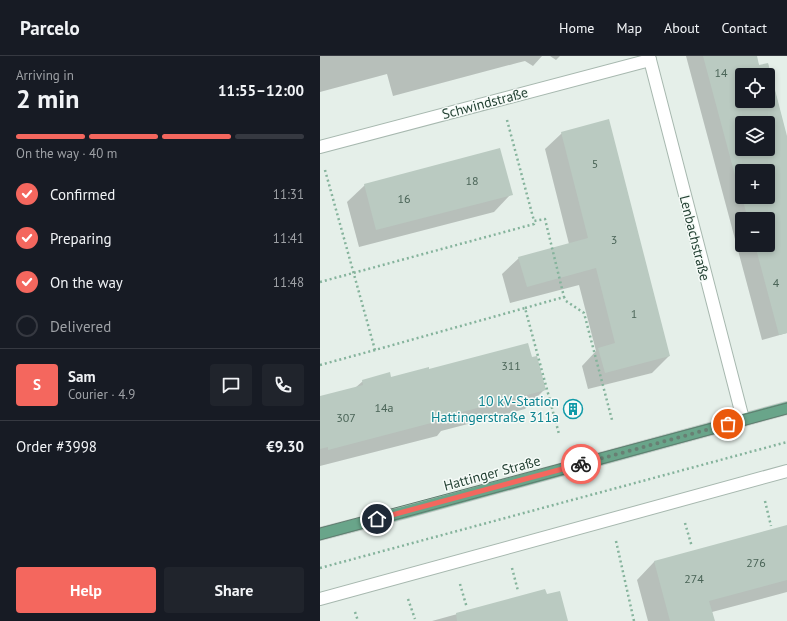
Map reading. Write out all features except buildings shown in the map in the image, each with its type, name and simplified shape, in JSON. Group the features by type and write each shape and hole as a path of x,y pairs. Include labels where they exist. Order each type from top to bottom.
{"main road":[{"name":"Hattinger Straße","path":"320,534 787,408"}],"street":[{"name":"Schwindstraße","path":"320,147 649,58"},
{"name":"Lenbachstraße","path":"649,58 743,419"},
{"path":"320,599 787,471"}],"path":[{"path":"320,282 534,224 501,99"},
{"path":"324,165 375,350"},
{"path":"534,220 545,218 564,297 566,301 584,313 612,420"},
{"path":"320,366 564,297"},
{"path":"525,308 559,434"},
{"path":"320,568 787,442"},
{"path":"612,520 634,621"}],"tram line":[{"path":"320,528 787,403"},
{"path":"320,540 787,414"}],"way so far":[{"path":"581,464 728,424"}],"place":[{"name":"10 kV-Station Hattingerstraße 311a","path":"573,409"}],"route":[{"path":"377,519 581,464"}]}
